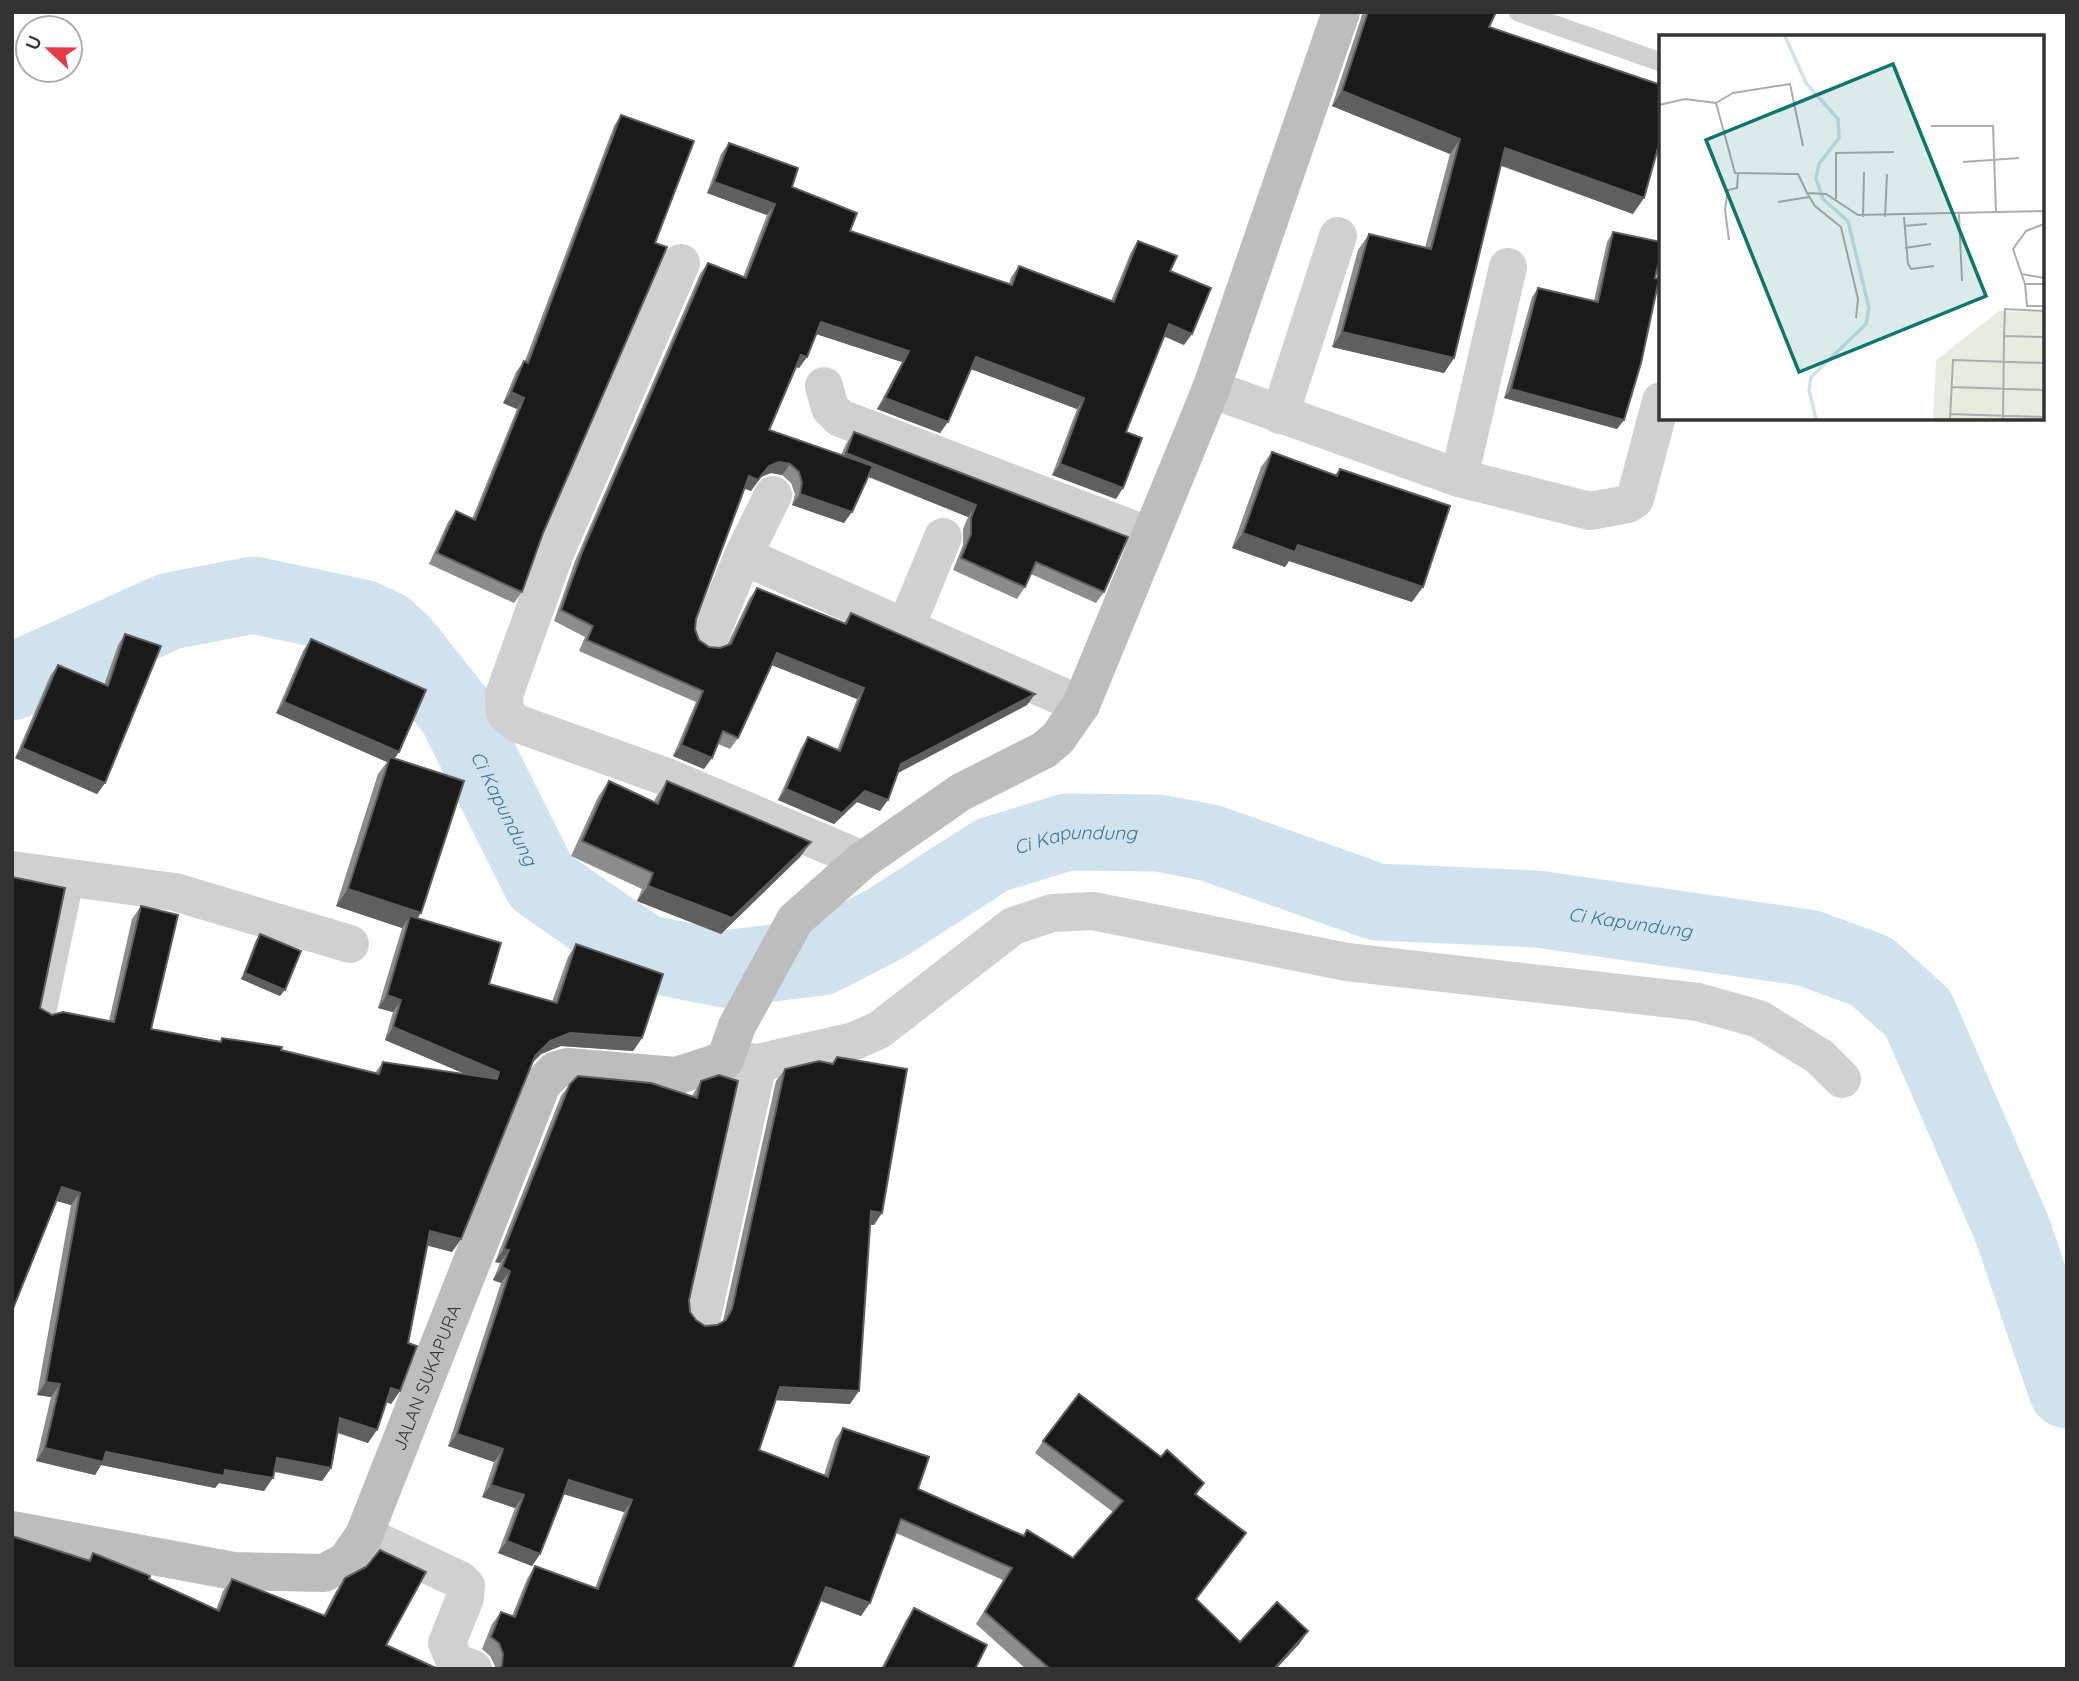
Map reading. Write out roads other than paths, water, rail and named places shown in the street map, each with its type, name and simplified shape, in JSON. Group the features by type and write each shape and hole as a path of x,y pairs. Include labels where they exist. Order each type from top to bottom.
{"street":[{"path":"702,1317 740,1050 795,920 863,860 961,792 1044,750 1058,738 1081,705 1211,389 1341,12"},
{"path":"1280,415 1338,236"},
{"path":"681,263 555,553 504,695 505,713 516,723 670,778 863,860"},
{"path":"1459,478 1508,267"},
{"path":"824,386 830,408 840,418 1150,536"},
{"path":"1211,389 1459,478 1590,511 1628,504 1635,499 1659,409"},
{"path":"709,638 743,556 773,495"},
{"path":"905,629 943,537"},
{"path":"743,556 1081,705"},
{"path":"12,870 176,892 350,944"},
{"path":"740,1050 854,1041 879,1030 1013,926 1052,913 1093,911 1347,962 1698,1002 1759,1018 1805,1046 1842,1079"},
{"name":"JALAN SUKAPURA","path":"12,1530 234,1571 324,1573 345,1561 364,1535 542,1084 556,1070 567,1067 676,1076 740,1050"},
{"path":"364,1535 460,1580 466,1586 466,1598 447,1643 455,1662 473,1669"}],"lane":[{"path":"1518,12 1659,61"},
{"path":"46,1016 75,878"}],"waterway":[{"name":"Ci Kapundung","path":"12,682 170,611 253,595 362,618 386,629 402,644 456,712 541,882 644,953 724,969 821,957 885,924 992,855 1067,832 1159,833 1210,843 1377,902 1537,909 1808,948 1871,971 1918,1013 2012,1229 2067,1390"}]}
